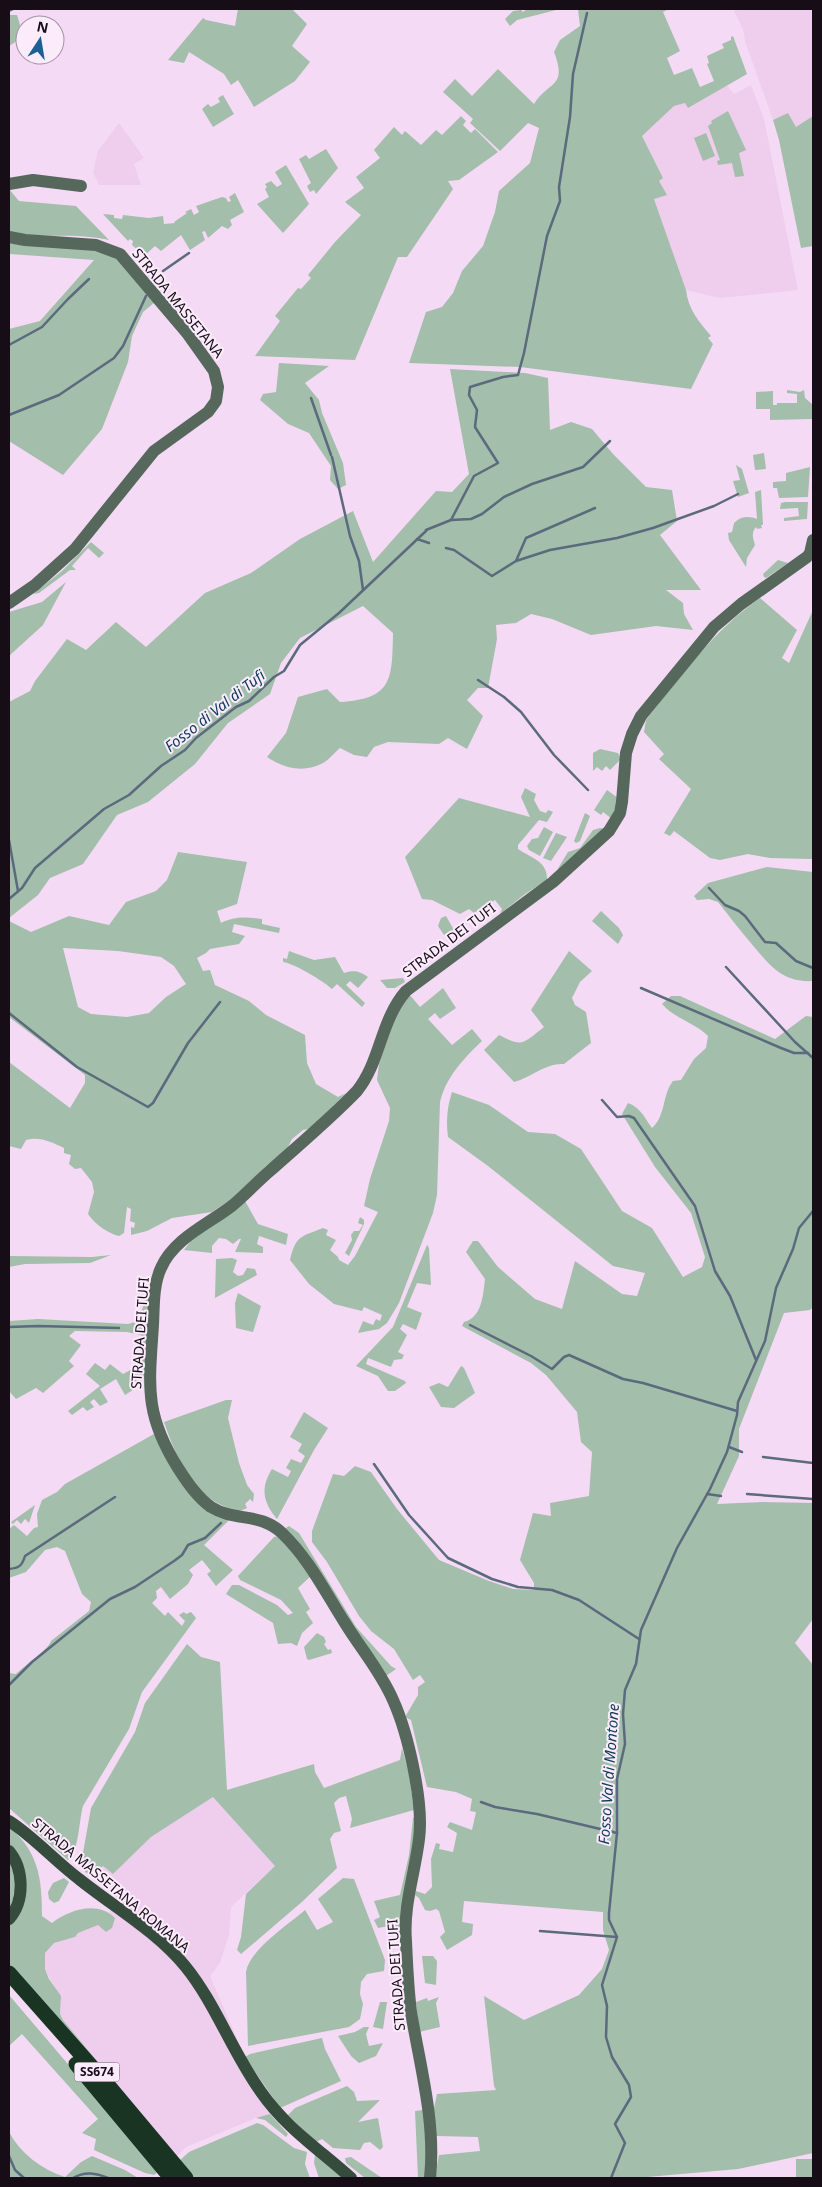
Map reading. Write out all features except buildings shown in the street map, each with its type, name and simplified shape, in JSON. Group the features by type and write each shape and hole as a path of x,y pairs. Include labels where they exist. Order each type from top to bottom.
{"highway":[{"name":"SS674","path":"9,1973 17,1992 163,2159 186,2178"},
{"name":"SS674","path":"163,2159 171,2178"}],"main road":[{"name":"STRADA MASSETANA ROMANA","path":"11,1821 70,1873 156,1938 178,1958 201,1988 242,2064 272,2107 294,2131 351,2178"},
{"path":"9,1851 18,1867 20,1887 17,1905 9,1919"}],"street":[{"path":"9,184 33,180 81,186"},
{"name":"STRADA MASSETANA","path":"9,237 25,240 96,244 120,254 133,267 186,333 214,372 218,387 216,401 208,412 154,451 75,549 35,585 9,603"},
{"name":"STRADA DEI TUFI","path":"430,2178 431,2136 411,2008 405,1928 406,1911 419,1840 420,1812 416,1782 399,1715 382,1679 344,1622 319,1577 297,1549 281,1532 268,1523 259,1519 225,1514 209,1505 192,1489 170,1454 155,1423 150,1396 156,1282 163,1262 176,1246 241,1198 357,1091 370,1072 390,1015 406,991 553,882 609,831 620,813 626,753 632,734 641,716 714,628 741,604 807,557 813,540"}],"shaded area":[{"path":"737,9 813,9 813,116 796,127 788,113 773,120 745,41 743,29 734,11"},
{"path":"727,85 734,94 751,85 764,119 798,290 720,298 686,290 654,198 659,181 663,178 642,136 674,106 685,103 688,108"},
{"path":"119,123 144,158 134,164 141,185 99,185 93,172 98,151"},
{"path":"213,1797 275,1866 231,1907 229,1935 220,1963 210,1976 245,2057 280,2108 265,2117 256,2118 186,2147 176,2157 63,2020 60,2014 61,1999 45,1969 45,1953 54,1943 75,1937 78,1933 98,1925 106,1932 115,1918 109,1913 117,1897 90,1876 103,1866 113,1874 151,1837"}],"green space":[{"path":"238,9 292,9 307,24 292,46 310,62 295,81 254,107 238,80 231,85 224,74 189,52 184,63 168,60 203,18 235,26"},
{"path":"527,9 560,9 517,20 510,26 505,19 513,11 521,10 523,12"},
{"path":"578,9 669,9 663,12 680,51 667,58 674,75 692,68 700,87 714,81 707,64 709,63 707,56 724,48 722,44 731,40 733,36 747,74 688,108 685,103 674,106 642,136 663,178 659,181 667,195 654,199 689,303 698,320 711,336 708,338 713,344 691,389 520,367 409,363 426,312 442,307 453,293 462,271 483,246 495,212 499,191 530,163 539,128 528,123 500,151 470,123 473,119 443,92 455,79 472,96 498,69 534,104 558,78 558,64 554,52 560,40 580,26"},
{"path":"9,15 15,15 15,42 9,46"},
{"path":"223,95 234,114 213,127 202,109 208,104 211,107 220,102 218,98"},
{"path":"728,111 746,150 739,153 744,176 735,177 732,163 718,165 717,161 720,160 708,126 712,123 711,121"},
{"path":"788,113 796,127 813,116 813,246 801,248 779,140 773,120"},
{"path":"461,116 466,121 463,125 471,133 475,129 498,152 459,180 448,181 453,189 407,257 398,257 355,360 255,356 280,321 275,316 298,288 301,289 311,278 308,275 335,242 361,215 345,202 364,188 356,177 380,158 374,150 394,127 402,135 405,131 421,145 436,130 442,135"},
{"path":"706,133 715,156 703,161 694,138"},
{"path":"326,149 338,168 316,194 314,190 310,192 307,186 311,183 299,159 306,155 309,159"},
{"path":"286,165 309,204 283,233 257,204 269,197 265,184 271,181 277,187 282,184 275,172"},
{"path":"9,189 19,201 76,206 109,240 84,236 21,235 9,233"},
{"path":"235,193 244,212 230,220 232,225 228,229 222,226 208,238 205,231 202,232 205,240 190,250 181,235 161,251 155,246 144,256 132,245 133,241 130,239 128,241 103,214 114,215 114,218 122,219 123,215 149,218 163,216 164,224 175,223 187,213 185,212 191,209 194,215 199,212 196,206 222,197 226,198 228,202 231,201 229,197"},
{"path":"9,243 81,248 108,254 118,259 132,273 155,302 143,312 132,336 128,362 102,429 63,475 9,441 9,329 40,321 94,260 10,254"},
{"path":"279,363 329,366 305,383 319,400 322,413 343,463 346,485 338,489 330,480 331,466 309,433 288,424 260,400 263,394 276,392"},
{"path":"450,369 525,373 548,378 550,430 571,422 592,429 613,454 646,487 672,490 677,521 660,535 701,590 666,590 683,603 684,614 693,630 656,626 591,635 552,619 531,614 516,623 496,625 497,639 488,688 478,688 467,700 483,716 467,749 448,738 439,744 388,742 374,747 367,757 354,755 340,748 324,763 300,769 273,761 267,757 286,733 298,697 327,689 340,702 357,700 371,696 380,691 386,684 392,663 393,633 363,606 300,638 281,663 270,694 228,723 195,764 148,802 117,815 83,864 50,878 38,895 9,918 9,702 30,691 35,681 67,639 86,650 116,622 146,647 205,593 251,573 300,539 353,511 373,562 436,491 452,492 469,474"},
{"path":"787,390 800,392 804,390 805,398 813,405 812,419 770,420 770,409 756,409 756,392 773,391 773,405 777,405 777,403 797,403 797,394 787,393"},
{"path":"764,453 766,469 755,470 753,455"},
{"path":"736,465 742,469 749,493 738,497 733,481 740,480"},
{"path":"810,467 808,497 779,498 777,488 773,488 773,482 786,481 786,473"},
{"path":"761,490 763,525 761,525 762,528 757,529 756,527 753,531 755,545 747,558 746,567 729,540 728,533 732,532 734,523 739,519 748,517 757,519 755,492"},
{"path":"808,502 807,519 784,521 784,518 799,516 798,508 780,509 781,503"},
{"path":"91,542 104,553 99,558 88,548 72,566 76,570 70,570 39,593 33,594 62,571"},
{"path":"778,560 788,563 766,578 764,577 763,574"},
{"path":"66,582 43,625 9,656 9,612 42,602"},
{"path":"760,598 797,630 782,658 789,663 813,610 813,858 811,859 770,858 748,854 720,860 710,858 674,831 670,836 664,833 691,789 659,759 664,754 644,732 646,720 685,670 728,624"},
{"path":"600,749 618,753 621,759 610,770 606,766 602,771 597,767 593,771 593,753"},
{"path":"525,788 536,794 534,800 540,811 546,813 548,810 553,812 547,822 539,820 518,845 518,849 542,864 547,874 547,880 525,894 500,914 502,909 495,900 474,913 469,909 460,914 432,900 422,899 405,857 459,798 530,817 521,797"},
{"path":"607,790 618,798 612,819 603,812 601,815 594,810"},
{"path":"585,813 590,816 580,841 576,843 574,841"},
{"path":"544,827 553,832 540,856 529,850 527,846 532,839 538,838"},
{"path":"604,829 557,870 568,852 580,848 593,830"},
{"path":"556,833 567,837 551,861 543,858"},
{"path":"178,852 247,862 237,904 217,911 221,923 241,918 262,919 262,924 280,928 279,933 234,924 232,932 245,936 239,944 210,949 197,958 203,971 210,970 215,985 249,1001 266,1015 305,1035 307,1063 316,1084 338,1097 346,1093 312,1128 303,1130 292,1139 286,1151 230,1200 212,1212 172,1218 147,1231 131,1235 131,1227 134,1228 135,1223 130,1221 131,1209 127,1207 124,1233 119,1236 102,1228 88,1214 94,1192 92,1182 81,1168 75,1169 69,1164 71,1155 64,1153 64,1148 41,1139 26,1140 21,1149 9,1146 9,1062 70,1108 85,1083 85,1075 9,1017 9,921 31,932 69,916 109,925 126,902 156,891 167,880","holes":["63,948 118,951 161,957 174,966 186,984 166,997 149,1013 127,1017 91,1014 78,1007"]},
{"path":"767,867 813,872 813,981 792,979 777,971 757,950 718,902 709,899 697,900 694,896 708,883"},
{"path":"601,911 619,928 623,935 618,944 592,921"},
{"path":"446,916 454,930 444,935 438,926 441,918"},
{"path":"289,951 314,960 335,957 344,973 362,973 368,977 358,988 350,981 346,985 365,1003 362,1007 337,984 332,989 308,973 283,962 283,958 287,959"},
{"path":"569,951 592,971 580,982 572,998 575,1005 586,1012 591,1043 564,1064 545,1068 514,1082 484,1050 499,1035 514,1041 523,1042 544,1027 531,1010"},
{"path":"403,978 405,982 395,988 387,988 380,980"},
{"path":"443,988 456,1008 440,1019 435,1013 428,1019 452,1045 472,1029 482,1041 456,1068 440,1102 437,1195 433,1213 399,1303 387,1323 379,1329 358,1333 363,1321 373,1325 376,1319 380,1321 382,1315 364,1307 362,1311 334,1304 309,1284 290,1260 297,1241 309,1233 323,1228 328,1230 326,1235 336,1240 330,1250 339,1260 348,1265 355,1256 378,1212 364,1206 370,1179 389,1121 390,1108 377,1080 379,1064 395,1018 409,994 420,1007"},
{"path":"671,996 680,996 775,1039 806,1016 813,1017 813,1307 810,1310 784,1313 739,1429 739,1456 717,1504 763,1502 813,1503 813,1619 795,1643 813,1665 813,2153 738,2169 636,2178 439,2178 435,2177 439,2155 480,2151 478,2137 436,2136 433,2113 437,2094 496,2090 484,1996 524,2020 579,1995 602,1969 609,1950 603,1930 603,1912 464,1901 462,1922 473,1924 472,1935 447,1950 440,1937 445,1932 439,1911 436,1909 425,1910 419,1898 415,1895 416,1891 425,1894 432,1887 431,1859 436,1843 440,1844 439,1849 453,1852 457,1833 447,1827 450,1822 472,1830 476,1812 470,1811 472,1799 456,1792 427,1787 411,1720 405,1717 418,1695 418,1687 425,1682 420,1675 413,1680 394,1649 371,1631 359,1616 327,1562 312,1542 312,1531 333,1474 344,1476 355,1466 371,1472 397,1509 439,1560 513,1589 534,1590 534,1583 520,1560 533,1513 551,1516 550,1503 589,1496 592,1452 581,1442 577,1412 546,1375 531,1363 462,1326 464,1322 475,1316 478,1311 485,1279 466,1252 473,1241 478,1241 498,1267 535,1299 562,1309 575,1261 622,1294 637,1296 645,1273 613,1266 488,1166 448,1137 449,1103 452,1092 489,1105 528,1132 555,1134 581,1149 622,1211 652,1228 683,1277 702,1267 705,1257 691,1213 655,1167 622,1114 628,1103 642,1113 652,1128 660,1118 667,1093 673,1081 681,1080 694,1059 706,1048 708,1036 703,1031 662,1004"},
{"path":"245,1201 258,1224 288,1234 286,1245 259,1236 257,1244 263,1247 263,1253 235,1252 241,1239 233,1244 226,1239 219,1238 212,1246 212,1253 184,1250 191,1241"},
{"path":"360,1217 364,1220 364,1224 349,1256 345,1253 352,1240 351,1235 354,1231 359,1231 363,1225 358,1223"},
{"path":"427,1245 429,1248 431,1285 417,1283 407,1307 422,1313 416,1330 403,1324 400,1329 407,1335 398,1352 404,1355 402,1359 394,1360 391,1367 368,1358 366,1364 405,1381 406,1383 395,1391 388,1391 378,1376 356,1366 393,1327"},
{"path":"111,1255 90,1263 25,1264 9,1267 9,1256 92,1257"},
{"path":"232,1258 237,1260 233,1272 238,1276 243,1275 247,1268 255,1269 257,1275 215,1298 216,1259"},
{"path":"149,1290 145,1378 141,1381 142,1384 125,1395 116,1379 100,1389 108,1402 100,1406 94,1399 90,1402 94,1407 87,1411 83,1407 72,1415 68,1411 100,1386 86,1374 95,1363 105,1370 110,1364 123,1374 138,1366 143,1338 141,1335 127,1332 75,1331 69,1336 81,1345 69,1361 74,1366 43,1393 36,1388 16,1399 9,1391 9,1321 38,1319 128,1324 138,1321"},
{"path":"238,1293 261,1306 253,1332 236,1328 235,1303"},
{"path":"461,1366 464,1368 475,1393 454,1408 441,1407 429,1387 439,1383 448,1387"},
{"path":"226,1400 232,1400 228,1418 239,1463 247,1485 254,1494 253,1502 250,1499 245,1504 247,1508 240,1510 229,1508 216,1502 196,1484 180,1460 164,1422"},
{"path":"304,1412 328,1428 277,1519 266,1501 266,1482 272,1469 288,1477 291,1471 286,1468 291,1459 301,1463 305,1456 298,1451 302,1444 290,1437"},
{"path":"154,1434 171,1465 229,1520 204,1545 233,1570 216,1586 207,1574 211,1571 202,1560 189,1570 193,1575 188,1584 170,1599 161,1587 156,1591 157,1598 152,1603 165,1616 168,1612 182,1626 185,1621 179,1615 184,1612 186,1614 191,1612 196,1618 142,1692 129,1729 83,1806 77,1843 72,1856 68,1860 9,1808 9,1673 16,1674 41,1653 51,1641 89,1611 91,1602 82,1594 65,1551 57,1547 45,1550 26,1572 9,1578 9,1529 14,1525 27,1536 34,1528 38,1527 37,1514 42,1500 57,1492 65,1484"},
{"path":"35,1505 29,1523 25,1519 21,1524 17,1520 13,1524 11,1522"},
{"path":"289,1526 299,1533 356,1627 391,1666 396,1669 386,1676 284,1529"},
{"path":"279,1536 312,1575 298,1588 310,1609 306,1612 313,1623 302,1633 297,1646 291,1643 278,1644 273,1623 226,1594 232,1585 239,1585 277,1605 288,1615 293,1613 281,1600 240,1580 238,1576 274,1537"},
{"path":"317,1633 324,1637 326,1642 324,1644 328,1650 331,1649 332,1653 309,1660 307,1659 304,1647"},
{"path":"187,1644 201,1657 220,1662 227,1790 314,1764 315,1772 324,1788 400,1760 402,1748 409,1774 414,1810 350,1828 352,1819 346,1796 339,1798 334,1803 341,1831 334,1833 330,1839 337,1868 303,1901 241,1954 237,1950 241,1937 246,1894 275,1866 213,1797 151,1837 113,1874 103,1866 90,1876 82,1869 81,1864 91,1808 135,1732 145,1703"},
{"path":"416,1817 401,1940 397,1929 390,1931 389,1926 378,1928 374,1920 380,1917 374,1901 400,1895 409,1855 413,1818"},
{"path":"9,1827 19,1836 33,1856 41,1890 42,1916 52,1923 66,1914 92,1908 100,1909 115,1918 112,1928 106,1932 98,1925 78,1933 75,1937 54,1943 45,1953 45,1969 49,1979 61,1996 60,2014 63,2020 176,2157 9,1966 9,1924 20,1910 9,1845"},
{"path":"9,1860 15,1886 9,1911"},
{"path":"64,1878 69,1882 59,1901 54,1903 49,1899 48,1892 53,1883"},
{"path":"343,1878 354,1879 385,1960 384,1971 367,1974 361,1982 360,1994 363,2004 360,2019 349,2027 248,2046 246,1972 249,1963 262,1946 305,1910 317,1930 333,1922 318,1899"},
{"path":"422,1956 433,1956 437,1961 436,1985 425,1983"},
{"path":"9,1995 159,2171 154,2175 145,2173 94,2150 96,2139 82,2133 98,2119 22,2034 9,2046"},
{"path":"439,1997 436,2003 440,2027 419,2032 416,2002 427,1998 428,2001"},
{"path":"380,2002 387,2002 383,2029 373,2027"},
{"path":"364,2027 369,2027 366,2034 369,2046 383,2043 376,2056 359,2063 351,2056 338,2036 355,2032"},
{"path":"322,2038 325,2049 341,2081 280,2108 245,2057 250,2054"},
{"path":"347,2086 354,2092 357,2101 380,2100 358,2122 378,2118 383,2147 380,2150 370,2142 364,2143 360,2150 333,2148 322,2139 316,2142 288,2115 295,2108"},
{"path":"423,2110 427,2130 425,2178 418,2178 415,2111"},
{"path":"270,2114 288,2134 286,2137 265,2120 256,2118"},
{"path":"257,2123 263,2125 294,2148 307,2152 305,2164 310,2178 194,2178 179,2161 189,2152"},
{"path":"9,2132 19,2147 32,2160 56,2174 65,2177 81,2162 92,2156 125,2170 138,2178 9,2178"},
{"path":"315,2155 343,2178 319,2178 314,2163"},
{"path":"351,2157 382,2178 365,2178 346,2163 345,2158"},
{"path":"796,2159 813,2159 813,2178 796,2178"}],"waterway":[{"path":"9,11 13,9"},
{"path":"451,520 474,476 498,463 475,427 477,410 469,395 470,387 503,377 518,375 547,236 560,201 559,187 570,117 573,74 587,13"},
{"path":"163,271 189,253"},
{"path":"9,345 42,327 89,279"},
{"path":"9,415 59,395 114,358 123,346 146,296"},
{"path":"311,398 331,455"},
{"name":"Fosso di Val di Tufi","path":"426,530 451,520 471,519 482,514 504,497 532,484 583,467 610,441"},
{"path":"332,457 350,536 359,561 363,590"},
{"path":"446,548 454,550 492,576 516,561 550,550 617,538 653,528 714,506 738,494"},
{"path":"516,561 526,538 595,508"},
{"name":"Fosso di Val di Tufi","path":"9,899 22,888 35,868 104,809 129,795 161,766 185,750 196,738 236,707 249,701 274,677 284,671 300,645 339,613 426,531"},
{"path":"417,539 429,543"},
{"path":"478,680 504,697 521,712 554,755 588,790"},
{"path":"9,840 18,891"},
{"path":"709,888 725,905 745,916 765,942 776,943 796,961 813,968"},
{"path":"726,967 795,1042 813,1058"},
{"path":"641,988 781,1048 794,1053 808,1053"},
{"path":"9,1013 77,1067 148,1107 153,1103 188,1043 220,1002"},
{"path":"602,1100 617,1117 629,1116 634,1118 695,1206 715,1271 730,1296 756,1360"},
{"name":"Fosso Val di Montone","path":"611,2178 625,2143 615,2124 631,2097 629,2085 612,2057 606,2037 607,2006 602,1985 617,1937 609,1920 609,1913 617,1833 617,1779 625,1744 623,1714 625,1690 636,1664 641,1630 677,1548 710,1489 727,1452 737,1415 738,1402 765,1341 776,1288 793,1249 799,1228 813,1211"},
{"path":"470,1325 531,1356 552,1369 564,1357 569,1355 623,1379 643,1383 737,1411"},
{"path":"9,1327 119,1328"},
{"path":"729,1447 742,1452"},
{"path":"763,1457 813,1463"},
{"path":"374,1464 409,1515 448,1558 492,1579 518,1587 552,1590 579,1600 639,1639"},
{"path":"707,1494 721,1496"},
{"path":"747,1494 813,1499"},
{"path":"9,1569 20,1566 25,1556 115,1497"},
{"path":"9,1685 32,1662 110,1599 135,1587 174,1561 182,1555 188,1545 205,1538 221,1523"},
{"path":"481,1802 495,1807 537,1814 617,1833"},
{"path":"540,1931 617,1937"},
{"path":"9,2156 15,2170 24,2178"},
{"path":"73,2178 82,2174 99,2175 108,2178"}]}
